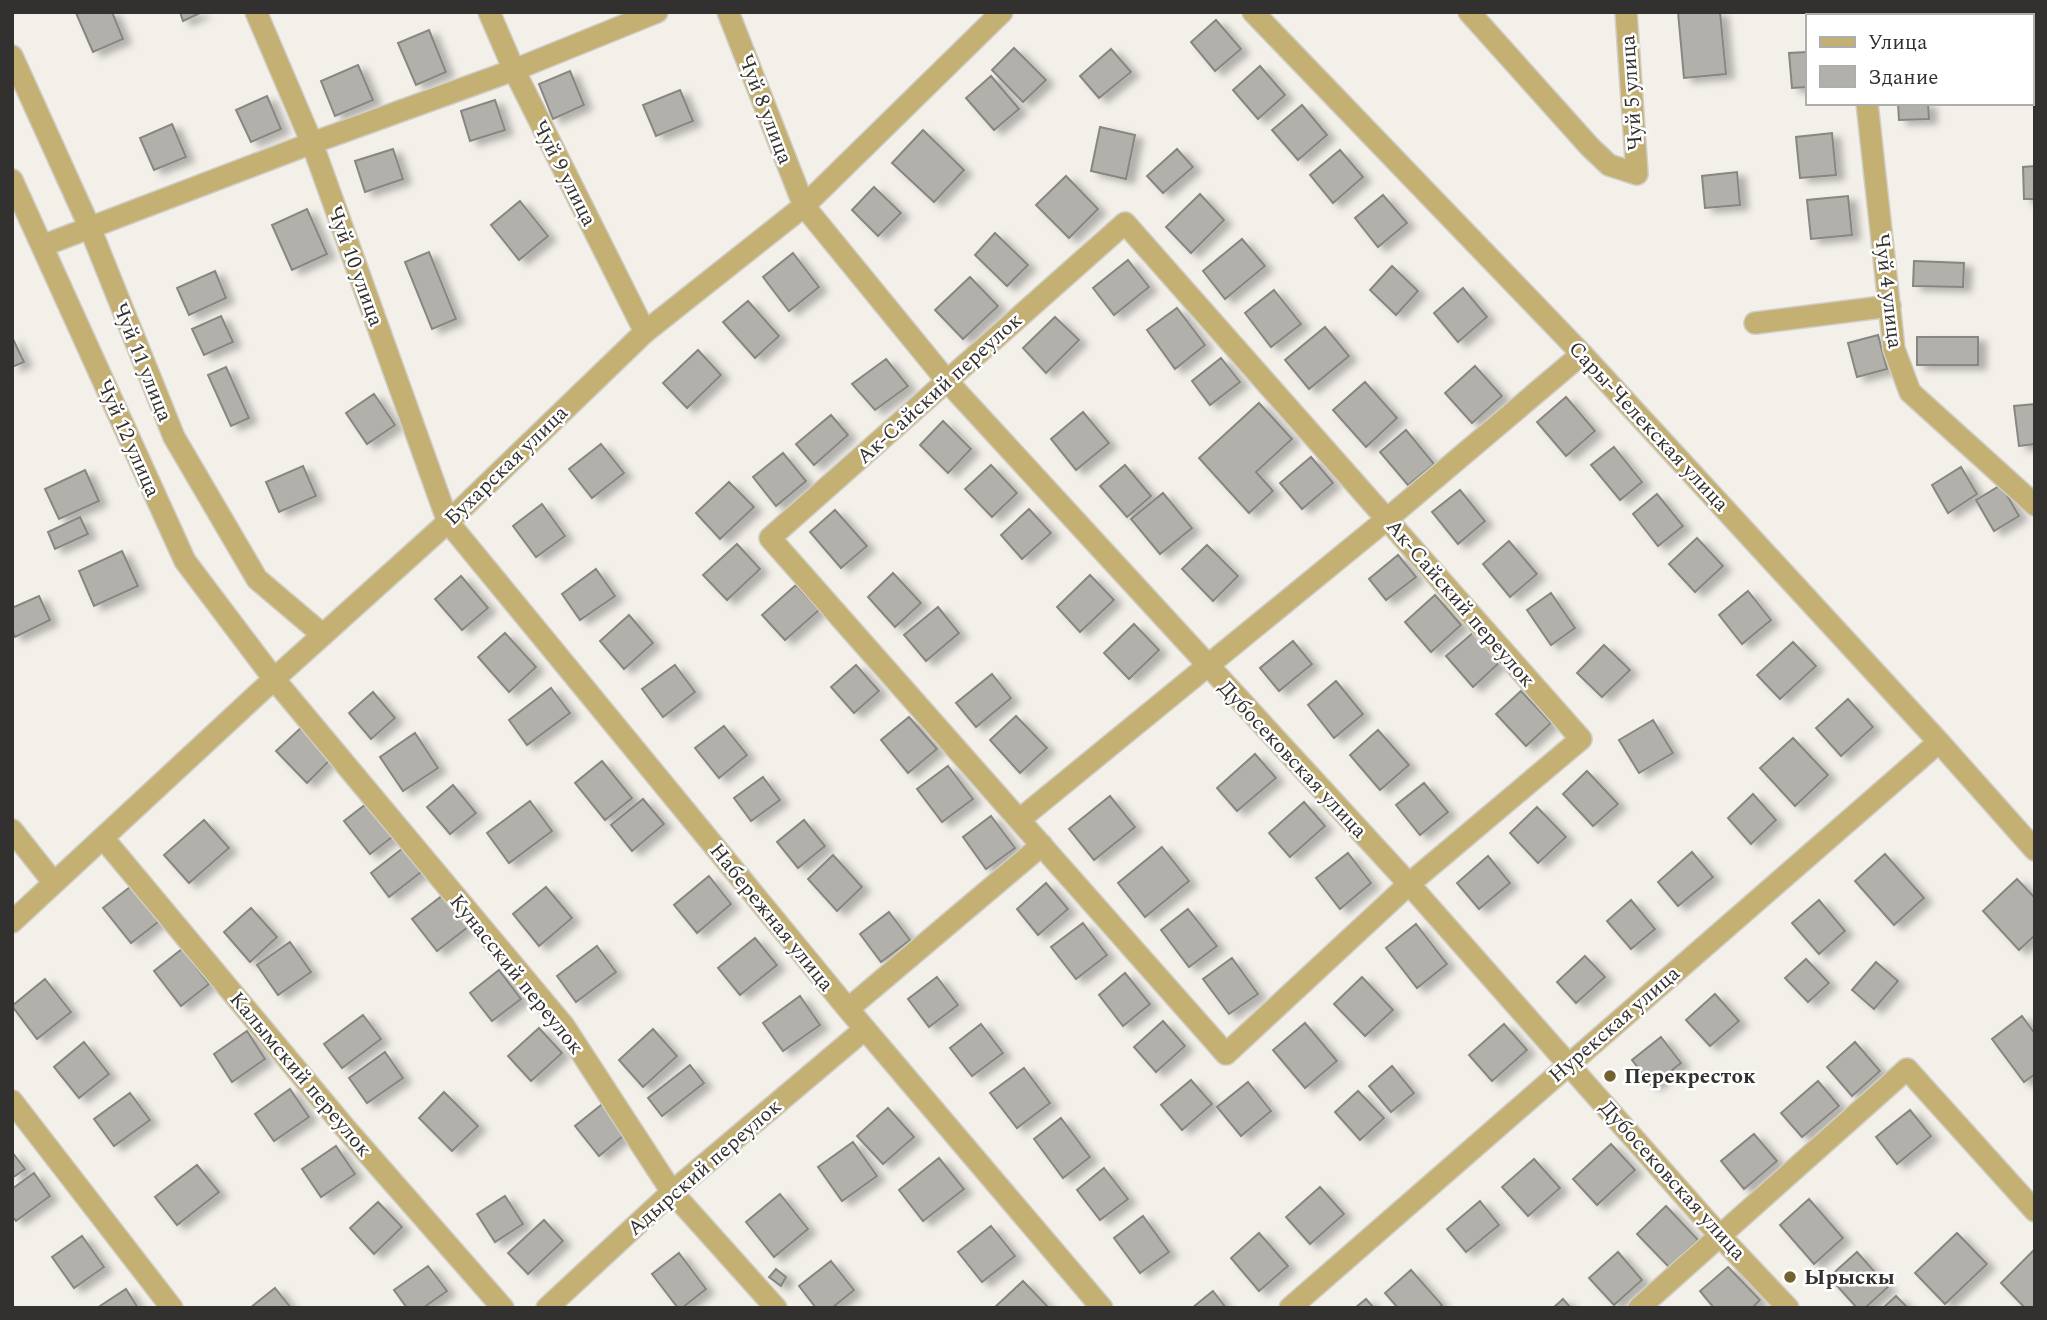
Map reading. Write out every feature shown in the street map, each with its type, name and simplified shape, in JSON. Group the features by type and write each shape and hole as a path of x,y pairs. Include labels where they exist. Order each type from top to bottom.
{"street":[{"name":"Чуй 10 улица","path":"256,12 312,143 448,522"},
{"name":"Чуй 9 улица","path":"489,12 514,70 645,332"},
{"path":"43,246 312,143 514,70 657,12"},
{"name":"Чуй 8 улица","path":"728,12 804,206"},
{"name":"Бухарская улица","path":"12,922 274,678 448,522 645,332 804,206 1002,12"},
{"name":"Сары-Челекская улица","path":"1253,12 1582,354 1940,742 2035,850"},
{"name":"Чуй 5 улица","path":"1469,12 1590,147 1609,164 1637,174 1626,12"},
{"name":"Чуй 11 улица","path":"12,56 90,228 173,437 257,579 323,635"},
{"name":"Чуй 4 улица","path":"1867,105 1895,349 1910,392 2035,505"},
{"name":"Чуй 12 улица","path":"12,180 185,561 274,678"},
{"name":"Дубосековская улица","path":"804,206 947,382 1409,884 1720,1236 1788,1308"},
{"name":"Ак-Сайский переулок","path":"1125,223 1581,739 1409,884 1226,1054 770,538 947,382 1125,223"},
{"path":"1755,323 1890,306"},
{"path":"1019,820 1387,519 1582,354"},
{"name":"Набережная улица","path":"448,522 848,1009 1102,1308"},
{"name":"Кунасский переулок","path":"274,678 564,1026 673,1192 776,1308"},
{"name":"Нурекская улица","path":"1290,1308 1940,742"},
{"path":"12,830 54,883"},
{"name":"Калымский переулок","path":"103,838 347,1130 503,1308"},
{"path":"848,1009 1042,845"},
{"name":"Адырский переулок","path":"547,1308 673,1192 865,1029"},
{"path":"1639,1308 1907,1069 2035,1211"},
{"path":"12,1101 172,1308"}],"building":[{"path":"112,12 123,39 93,52 76,13"},
{"path":"180,12 202,12 183,21"},
{"path":"1678,12 1720,12 1726,74 1684,78"},
{"path":"1216,20 1241,49 1215,71 1191,42"},
{"path":"429,30 446,72 416,85 398,43"},
{"path":"1014,48 1046,80 1023,102 992,70"},
{"path":"1111,49 1131,72 1099,98 1080,76"},
{"path":"1806,52 1806,87 1792,88 1789,53"},
{"path":"358,65 373,100 335,116 321,81"},
{"path":"1260,66 1285,95 1258,119 1233,90"},
{"path":"570,71 584,105 553,119 539,84"},
{"path":"991,76 1019,109 994,130 966,98"},
{"path":"680,90 693,121 656,136 643,105"},
{"path":"267,96 281,129 251,142 236,110"},
{"path":"495,100 505,130 470,141 461,111"},
{"path":"1302,105 1327,135 1298,160 1272,130"},
{"path":"1898,105 1928,105 1929,119 1899,120"},
{"path":"172,124 186,157 154,170 140,138"},
{"path":"1100,127 1135,135 1126,179 1091,171"},
{"path":"923,130 964,170 934,202 892,163"},
{"path":"1832,133 1836,175 1800,178 1796,137"},
{"path":"393,149 403,179 365,192 355,161"},
{"path":"1177,149 1193,167 1163,193 1147,176"},
{"path":"1340,150 1363,177 1333,203 1310,175"},
{"path":"2035,166 2035,199 2024,199 2023,167"},
{"path":"1737,172 1740,205 1705,208 1702,176"},
{"path":"1066,176 1098,209 1069,238 1036,205"},
{"path":"874,187 901,213 878,236 852,210"},
{"path":"1200,194 1224,220 1191,253 1166,227"},
{"path":"1383,195 1407,223 1378,247 1355,218"},
{"path":"1848,196 1852,235 1811,239 1807,200"},
{"path":"520,201 548,236 519,260 491,225"},
{"path":"307,209 327,254 292,270 272,225"},
{"path":"995,233 1028,265 1007,286 975,255"},
{"path":"1242,239 1265,266 1225,299 1203,271"},
{"path":"429,252 456,319 432,329 405,262"},
{"path":"793,253 819,287 789,311 763,277"},
{"path":"1128,260 1149,287 1114,315 1093,288"},
{"path":"1914,261 1964,263 1963,287 1913,286"},
{"path":"1392,266 1418,291 1396,315 1370,290"},
{"path":"215,271 226,298 189,315 177,288"},
{"path":"970,277 998,306 963,339 935,310"},
{"path":"1463,288 1487,317 1458,342 1434,313"},
{"path":"1274,290 1301,324 1271,347 1245,313"},
{"path":"748,301 779,336 755,358 723,322"},
{"path":"1177,308 1205,345 1175,369 1147,330"},
{"path":"221,316 233,342 204,355 192,329"},
{"path":"1055,317 1079,340 1046,373 1023,348"},
{"path":"1325,327 1349,356 1309,389 1285,360"},
{"path":"1878,335 1887,369 1857,377 1848,343"},
{"path":"12,337 24,362 12,367"},
{"path":"1917,337 1978,337 1978,365 1917,365"},
{"path":"698,350 721,375 687,408 663,383"},
{"path":"1221,358 1240,382 1210,405 1192,381"},
{"path":"886,359 908,386 875,410 852,384"},
{"path":"1475,366 1502,396 1472,423 1445,393"},
{"path":"226,367 249,418 231,426 208,375"},
{"path":"1365,382 1397,418 1366,447 1333,410"},
{"path":"374,394 395,425 367,444 346,413"},
{"path":"1566,397 1595,431 1566,456 1537,422"},
{"path":"1259,403 1292,439 1256,472 1273,491 1249,513 1199,458"},
{"path":"2035,404 2035,444 2019,446 2014,406"},
{"path":"1083,412 1109,443 1076,470 1051,439"},
{"path":"831,415 848,435 814,465 796,444"},
{"path":"943,421 971,449 948,473 920,445"},
{"path":"1406,430 1434,464 1408,485 1380,452"},
{"path":"601,444 624,473 592,498 569,469"},
{"path":"1614,447 1642,482 1620,500 1591,465"},
{"path":"783,453 806,481 776,506 753,477"},
{"path":"1311,457 1333,483 1302,509 1280,483"},
{"path":"991,465 1017,493 992,517 965,489"},
{"path":"1125,465 1151,496 1127,517 1100,486"},
{"path":"303,466 316,496 279,512 266,482"},
{"path":"1961,467 1977,494 1948,513 1932,485"},
{"path":"85,470 99,501 59,519 45,489"},
{"path":"729,482 754,507 720,539 696,513"},
{"path":"2001,485 2019,516 1994,531 1976,500"},
{"path":"1460,490 1485,521 1458,544 1432,512"},
{"path":"1163,493 1192,528 1160,554 1131,519"},
{"path":"1657,494 1683,526 1658,546 1633,514"},
{"path":"542,504 565,536 536,557 513,526"},
{"path":"1029,509 1051,533 1022,559 1001,535"},
{"path":"835,510 867,546 841,568 810,532"},
{"path":"80,517 88,534 55,549 48,532"},
{"path":"1697,538 1723,566 1695,592 1669,564"},
{"path":"1509,541 1537,574 1510,597 1483,564"},
{"path":"737,544 760,569 727,600 703,575"},
{"path":"1207,545 1238,576 1213,601 1182,569"},
{"path":"122,551 138,586 94,606 79,571"},
{"path":"1398,555 1416,577 1386,600 1369,579"},
{"path":"596,569 615,596 580,620 562,594"},
{"path":"893,573 921,603 895,627 868,597"},
{"path":"1090,575 1114,600 1080,632 1057,607"},
{"path":"461,576 488,608 462,630 435,599"},
{"path":"796,585 819,610 785,640 762,615"},
{"path":"1748,591 1771,620 1742,644 1719,615"},
{"path":"1551,593 1575,628 1551,645 1527,610"},
{"path":"1435,595 1461,625 1431,652 1405,622"},
{"path":"39,596 50,620 15,637 12,631 12,608"},
{"path":"938,607 959,633 926,661 904,635"},
{"path":"629,615 653,643 624,669 600,641"},
{"path":"1134,624 1159,650 1129,679 1104,653"},
{"path":"1474,632 1500,662 1473,687 1446,656"},
{"path":"505,633 536,667 509,692 478,657"},
{"path":"1293,641 1312,664 1279,691 1260,668"},
{"path":"1793,642 1816,666 1780,699 1757,675"},
{"path":"1604,645 1630,670 1602,697 1577,673"},
{"path":"675,665 695,692 663,717 642,689"},
{"path":"856,665 879,691 854,713 831,687"},
{"path":"992,674 1011,698 976,727 956,703"},
{"path":"1336,681 1363,714 1334,738 1308,705"},
{"path":"551,688 570,713 527,745 509,720"},
{"path":"1521,691 1551,723 1526,746 1496,714"},
{"path":"373,692 395,718 371,739 349,713"},
{"path":"1848,699 1873,727 1841,756 1816,728"},
{"path":"1016,716 1047,748 1020,773 990,740"},
{"path":"909,717 937,749 908,773 881,740"},
{"path":"1653,720 1673,753 1639,773 1619,740"},
{"path":"303,726 333,757 307,783 276,751"},
{"path":"724,726 747,755 719,778 695,748"},
{"path":"1378,730 1409,765 1380,790 1350,755"},
{"path":"415,733 438,768 403,791 380,757"},
{"path":"1793,738 1828,775 1795,806 1760,768"},
{"path":"1255,754 1276,778 1237,811 1217,788"},
{"path":"602,761 632,798 605,820 575,783"},
{"path":"948,766 973,799 942,822 917,789"},
{"path":"1587,771 1618,804 1593,826 1563,794"},
{"path":"763,777 780,800 751,821 734,798"},
{"path":"1424,783 1448,812 1420,835 1396,805"},
{"path":"453,785 476,813 450,834 427,807"},
{"path":"1753,794 1776,820 1751,844 1728,818"},
{"path":"1110,796 1135,827 1094,860 1069,829"},
{"path":"643,799 664,824 632,851 611,825"},
{"path":"370,801 396,834 370,854 344,821"},
{"path":"530,801 552,831 509,863 487,833"},
{"path":"1304,802 1325,826 1290,857 1269,833"},
{"path":"1537,807 1566,837 1538,863 1510,833"},
{"path":"991,816 1015,848 986,869 963,837"},
{"path":"204,820 229,848 189,883 164,855"},
{"path":"804,820 825,846 798,868 777,842"},
{"path":"407,845 425,869 389,897 371,873"},
{"path":"1162,847 1189,881 1145,917 1118,883"},
{"path":"1692,852 1713,877 1678,906 1658,882"},
{"path":"1348,853 1371,883 1340,909 1316,878"},
{"path":"1885,854 1924,898 1894,925 1855,881"},
{"path":"833,855 862,887 837,911 808,879"},
{"path":"1488,856 1510,883 1479,909 1457,883"},
{"path":"709,876 731,904 697,933 674,905"},
{"path":"2017,879 2035,898 2035,935 2019,950 1983,911"},
{"path":"1046,883 1068,909 1038,935 1017,909"},
{"path":"134,884 162,919 131,943 103,908"},
{"path":"546,887 572,918 539,946 513,914"},
{"path":"443,895 468,927 437,951 412,919"},
{"path":"1631,900 1655,929 1631,949 1607,921"},
{"path":"1819,900 1845,931 1819,954 1792,923"},
{"path":"251,908 277,937 250,962 224,932"},
{"path":"1188,909 1217,946 1189,967 1161,930"},
{"path":"889,912 910,940 881,962 860,934"},
{"path":"1083,923 1107,955 1076,979 1051,947"},
{"path":"1416,924 1447,964 1417,988 1386,948"},
{"path":"755,938 777,965 740,995 718,968"},
{"path":"290,942 311,972 278,995 257,965"},
{"path":"597,946 616,972 576,1002 557,976"},
{"path":"182,949 209,984 181,1006 154,971"},
{"path":"1585,956 1605,977 1576,1003 1557,982"},
{"path":"1232,958 1258,994 1229,1014 1203,979"},
{"path":"1806,959 1829,983 1808,1002 1785,978"},
{"path":"1876,962 1898,981 1874,1009 1852,990"},
{"path":"499,970 521,999 492,1021 470,993"},
{"path":"1125,973 1150,1004 1123,1026 1099,995"},
{"path":"937,977 958,1005 929,1027 908,999"},
{"path":"1362,977 1393,1010 1365,1036 1334,1004"},
{"path":"45,979 71,1012 37,1039 12,1006"},
{"path":"1715,994 1739,1021 1710,1046 1686,1020"},
{"path":"800,996 820,1025 783,1051 763,1023"},
{"path":"363,1015 381,1039 342,1068 324,1044"},
{"path":"2022,1016 2035,1034 2035,1074 2024,1082 1992,1039"},
{"path":"1163,1021 1185,1046 1156,1072 1134,1047"},
{"path":"1305,1023 1337,1061 1305,1088 1273,1050"},
{"path":"981,1024 1003,1053 972,1076 950,1048"},
{"path":"1504,1024 1527,1050 1492,1081 1469,1055"},
{"path":"539,1028 562,1053 531,1081 508,1056"},
{"path":"653,1029 677,1056 643,1087 619,1060"},
{"path":"247,1031 265,1059 232,1082 214,1054"},
{"path":"1661,1037 1681,1063 1652,1086 1632,1060"},
{"path":"84,1042 109,1074 79,1098 54,1067"},
{"path":"1855,1042 1880,1071 1852,1096 1827,1067"},
{"path":"385,1052 403,1078 367,1103 349,1078"},
{"path":"690,1065 704,1083 662,1116 648,1098"},
{"path":"1392,1066 1414,1093 1391,1112 1369,1086"},
{"path":"1024,1068 1050,1103 1017,1128 990,1093"},
{"path":"1191,1080 1212,1104 1182,1130 1161,1105"},
{"path":"1818,1081 1839,1106 1802,1137 1781,1113"},
{"path":"1248,1082 1271,1111 1241,1136 1217,1107"},
{"path":"290,1089 309,1117 274,1141 255,1114"},
{"path":"1358,1091 1384,1118 1360,1140 1335,1112"},
{"path":"444,1092 478,1126 452,1151 419,1118"},
{"path":"130,1093 150,1120 114,1146 94,1119"},
{"path":"605,1102 629,1131 599,1156 575,1126"},
{"path":"888,1108 914,1137 883,1164 857,1136"},
{"path":"1910,1110 1931,1136 1897,1164 1876,1137"},
{"path":"1061,1118 1090,1157 1063,1178 1034,1139"},
{"path":"1754,1134 1777,1161 1744,1189 1721,1161"},
{"path":"853,1142 877,1176 842,1201 818,1167"},
{"path":"1611,1144 1635,1170 1597,1205 1573,1179"},
{"path":"336,1146 355,1174 321,1197 302,1169"},
{"path":"12,1152 25,1169 12,1178"},
{"path":"939,1158 964,1189 923,1221 899,1190"},
{"path":"1534,1159 1560,1188 1528,1216 1502,1187"},
{"path":"197,1165 219,1192 177,1225 155,1197"},
{"path":"1104,1168 1128,1199 1100,1220 1077,1190"},
{"path":"34,1173 50,1196 16,1221 12,1216 12,1189"},
{"path":"1320,1187 1344,1214 1310,1244 1286,1217"},
{"path":"780,1194 808,1229 774,1257 746,1222"},
{"path":"505,1196 523,1224 495,1242 477,1214"},
{"path":"1809,1199 1843,1238 1814,1264 1780,1225"},
{"path":"1480,1201 1499,1225 1466,1252 1447,1229"},
{"path":"378,1202 402,1227 374,1254 350,1228"},
{"path":"1666,1206 1698,1240 1669,1267 1637,1234"},
{"path":"1143,1216 1169,1252 1140,1273 1114,1238"},
{"path":"544,1220 563,1241 528,1274 508,1253"},
{"path":"991,1226 1015,1256 982,1282 958,1252"},
{"path":"1259,1233 1288,1266 1259,1291 1231,1258"},
{"path":"1957,1233 1987,1264 1945,1304 1915,1273"},
{"path":"82,1236 104,1267 74,1288 52,1257"},
{"path":"2035,1249 2035,1308 2025,1308 2001,1283"},
{"path":"1618,1252 1642,1280 1614,1305 1589,1278"},
{"path":"1857,1252 1888,1287 1865,1308 1857,1308 1829,1277"},
{"path":"679,1253 706,1289 682,1308 678,1308 652,1274"},
{"path":"831,1261 854,1290 832,1308 816,1308 799,1286"},
{"path":"428,1266 447,1291 423,1308 407,1308 394,1290"},
{"path":"1728,1267 1760,1300 1752,1308 1714,1308 1700,1291"},
{"path":"776,1269 786,1277 781,1286 769,1277"},
{"path":"1411,1270 1442,1305 1438,1308 1398,1308 1385,1293"},
{"path":"1023,1281 1048,1307 994,1308"},
{"path":"275,1288 291,1308 250,1308"},
{"path":"126,1289 138,1308 97,1308"},
{"path":"1213,1291 1226,1308 1192,1308"},
{"path":"1896,1296 1908,1308 1883,1308"},
{"path":"1366,1299 1374,1308 1355,1308"},
{"path":"1563,1299 1571,1308 1553,1308"}],"place":[{"name":"Перекресток","path":"1610,1076"},
{"name":"Ырыскы","path":"1790,1277"}]}
